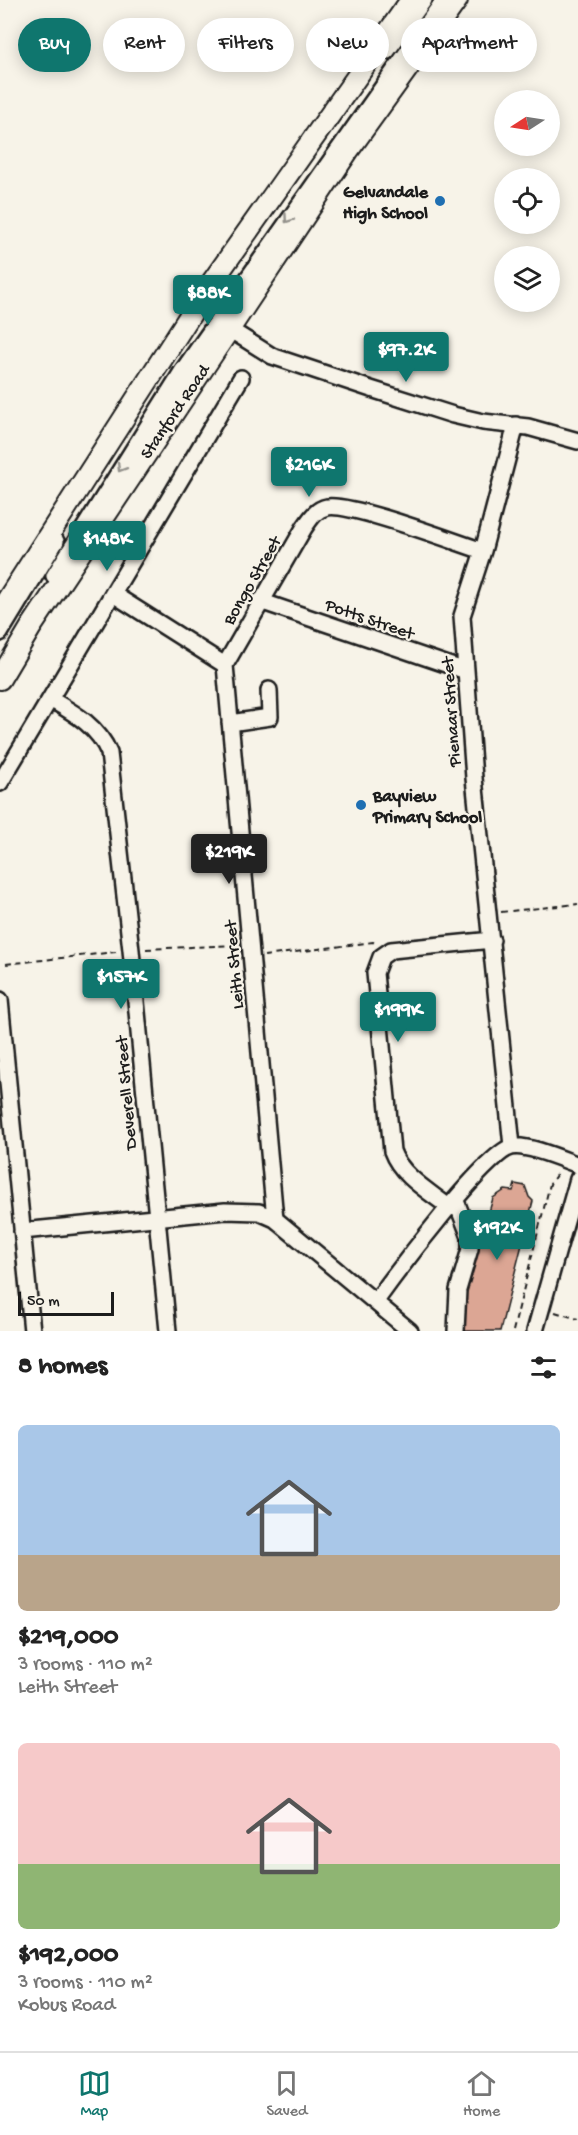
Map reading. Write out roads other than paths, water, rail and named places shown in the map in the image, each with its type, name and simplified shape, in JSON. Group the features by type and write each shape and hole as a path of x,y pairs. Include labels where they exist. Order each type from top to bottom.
{"main road":[{"name":"Stanford Road","path":"0,611 205,292 411,0"},
{"name":"Stanford Road","path":"0,679 31,627 348,151 457,0"}],"street":[{"path":"0,633 103,465 221,282 424,0"},
{"path":"0,667 183,370 444,0"},
{"path":"229,329 272,356 453,415 483,422 516,425 578,441"},
{"name":"Stanford Road","path":"0,783 241,378"},
{"name":"Pienaar Street","path":"512,1146 474,778 462,616 483,551 516,425"},
{"name":"Bongo Street","path":"225,665 260,601 313,515 330,506 365,513 483,551"},
{"path":"113,594 225,665"},
{"name":"Potts Street","path":"260,601 466,671"},
{"name":"Leith Street","path":"225,665 275,1219"},
{"path":"231,723 270,717 269,690"},
{"name":"Deverell Street","path":"51,699 78,716 94,730 101,737 109,753 131,950 168,1331"},
{"path":"456,1331 458,1290 470,1249 470,1237 453,1204 405,1173 398,1165 392,1151 375,973 381,957 391,950 492,940"},
{"path":"0,1000 4,1087 32,1331"},
{"path":"376,1301 453,1204 487,1164 500,1153 512,1146 578,1165"},
{"path":"535,1331 578,1179"},
{"path":"22,1231 234,1211 259,1212 275,1219 410,1331"}],"place":[{"name":"Gelvandale High School","path":"440,201"},
{"name":"Bayview Primary School","path":"361,805"}]}
